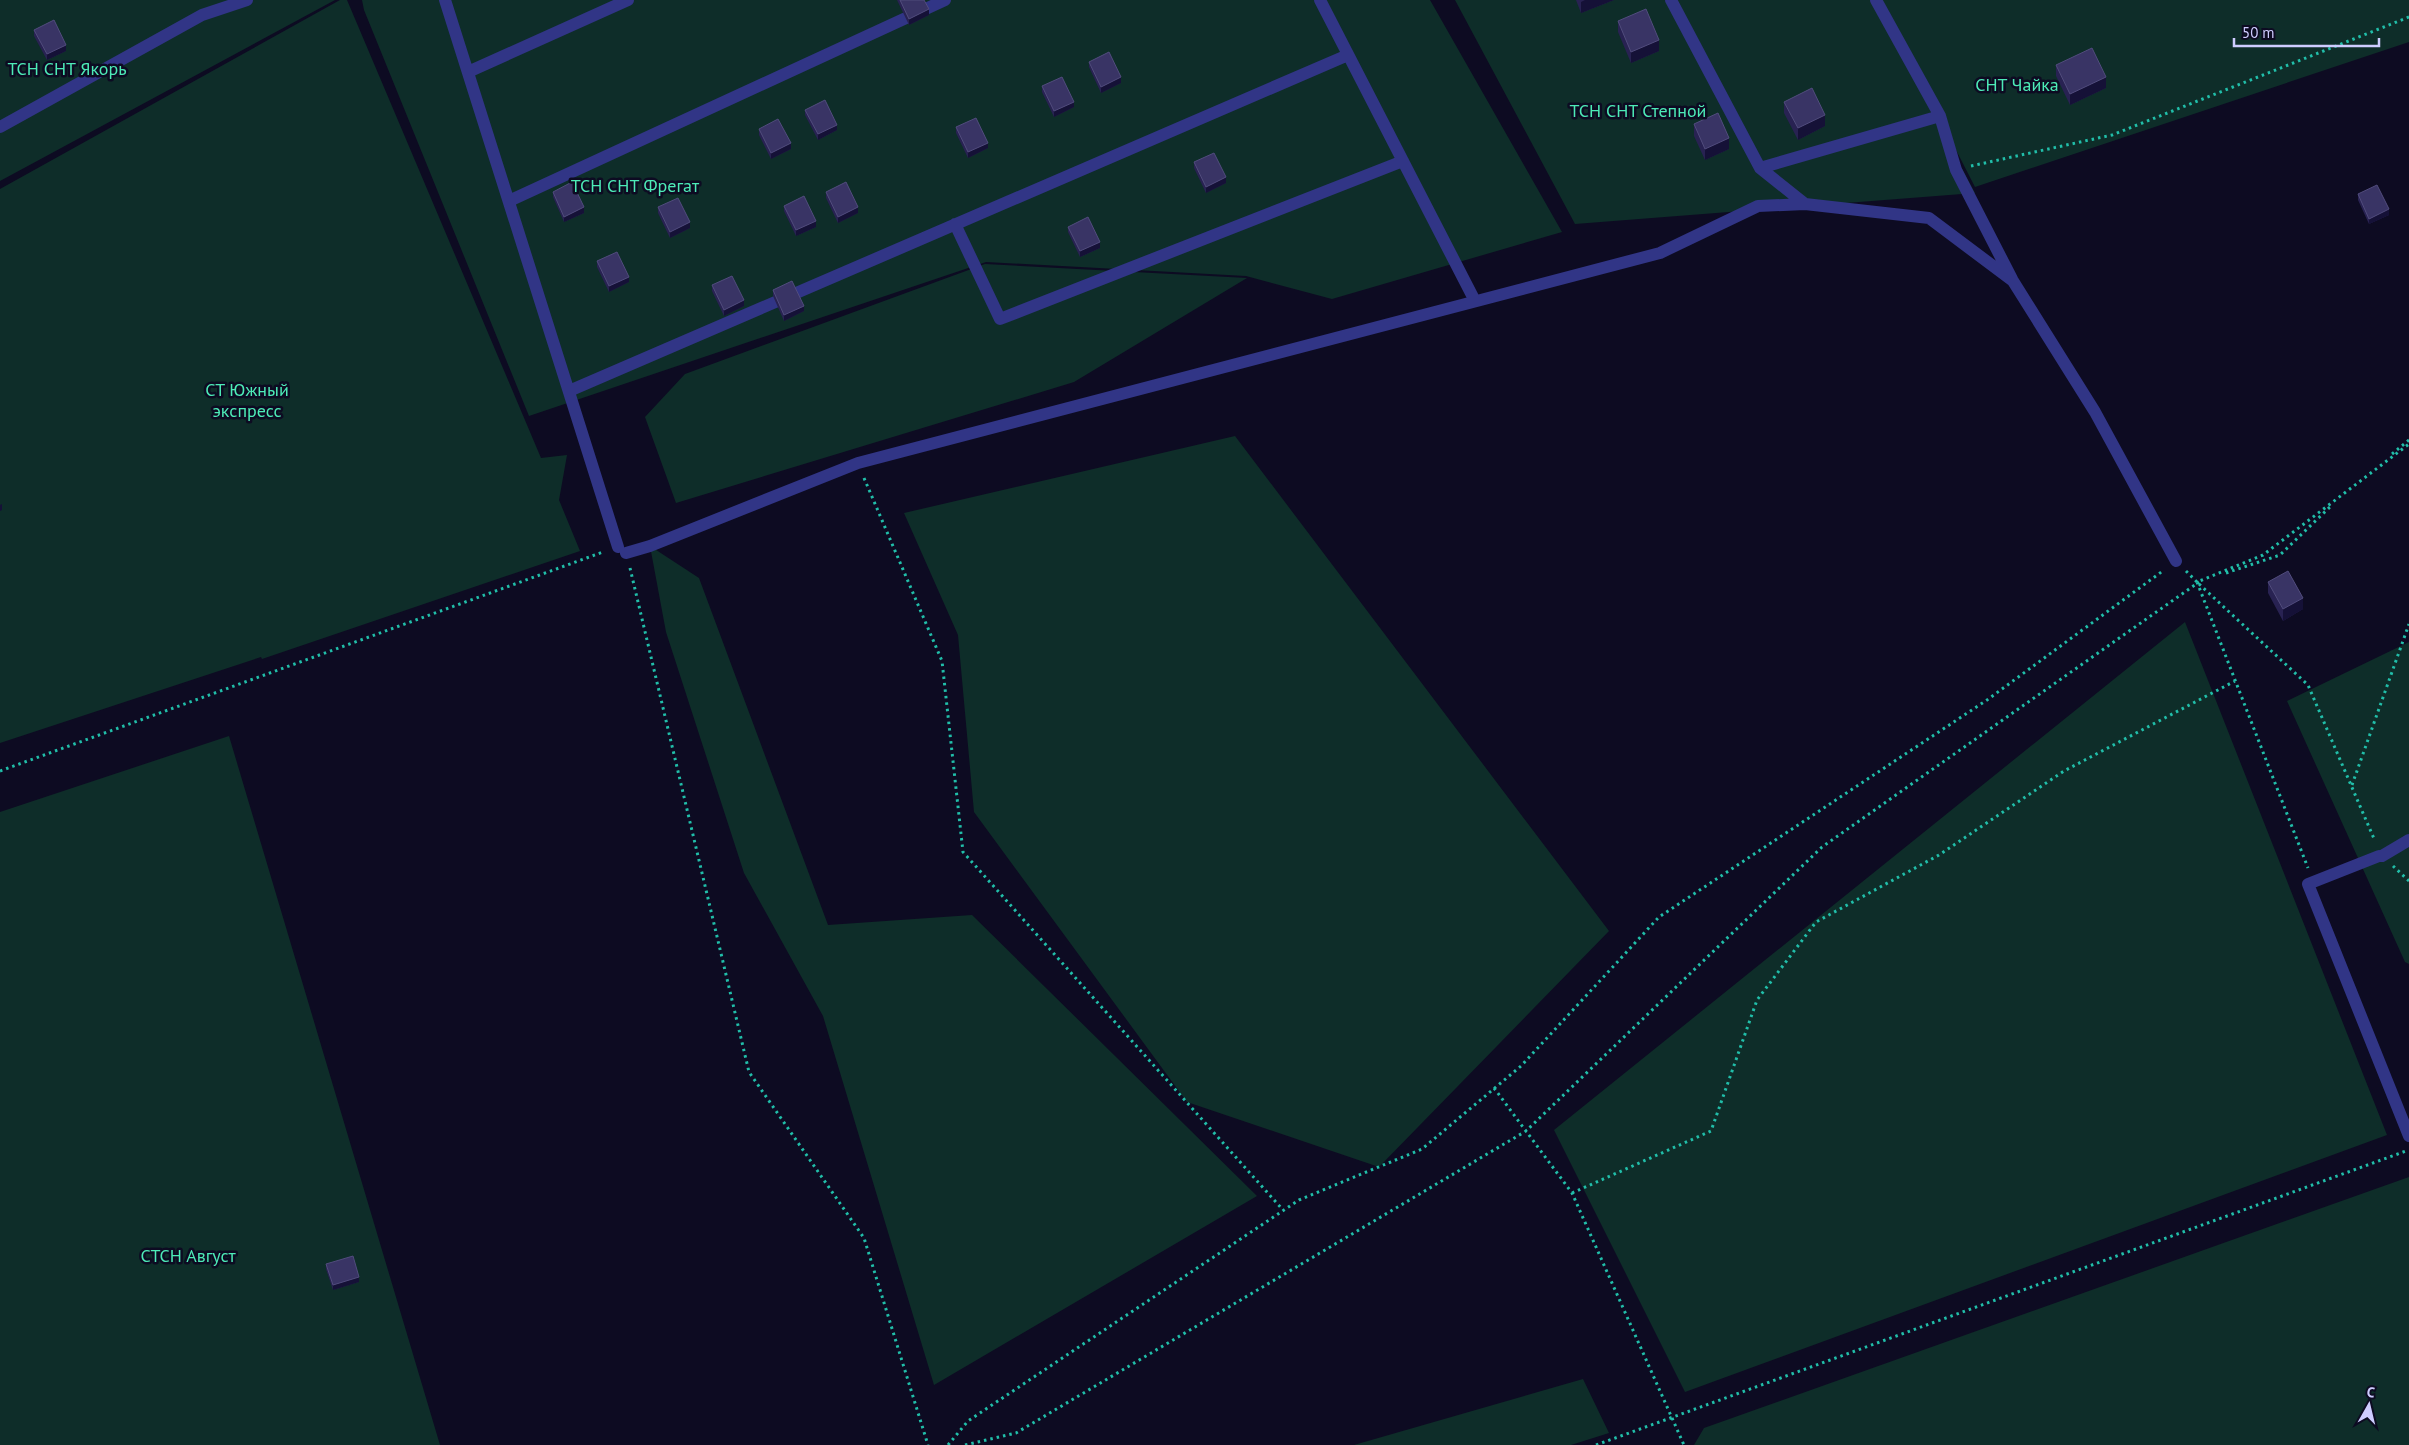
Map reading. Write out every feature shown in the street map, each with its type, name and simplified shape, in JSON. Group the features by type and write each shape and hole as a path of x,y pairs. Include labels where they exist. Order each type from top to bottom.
{"street":[{"path":"0,127 202,15 247,0"},
{"path":"445,0 569,391 622,550 650,546 858,463 1660,253 1758,206 1805,204 1929,218 2013,281"},
{"path":"468,72 628,0"},
{"path":"509,201 945,0"},
{"path":"1320,0 1475,301"},
{"path":"1671,0 1760,168 1805,204"},
{"path":"1879,1 1940,116 1956,170 2013,281 2095,412 2176,561"},
{"path":"569,391 1348,55"},
{"path":"1760,168 1940,116"},
{"path":"955,224 1000,319 1403,161"},
{"path":"2409,840 2380,856 2308,884 2409,1136"}],"path":[{"path":"1956,170 2112,135 2409,17"},
{"path":"2197,582 2280,555 2343,494 2409,442"},
{"path":"964,1445 1016,1433 1526,1131 1822,846 2197,582 2263,556 2409,442"},
{"path":"858,463 942,661 963,852 1283,1210"},
{"path":"0,771 622,550 749,1072 864,1238 928,1445"},
{"path":"948,1445 968,1421 1299,1200 1422,1149 1521,1066 1659,917 1987,700 2176,561 2308,684 2380,856 2409,881"},
{"path":"2197,582 2310,872"},
{"path":"2352,786 2409,624"},
{"path":"1572,1193 1711,1131 1758,1000 1816,922 1939,855 2064,770 2236,680"},
{"path":"1494,1088 1572,1193 1684,1445"},
{"path":"1596,1445 2409,1150"}],"green space":[{"name":"ТСН СНТ Якорь","path":"0,0 335,0 0,181"},
{"name":"СТ Южный экспресс","path":"340,0 347,0 541,458 567,455 559,500 580,551 262,659 261,657 0,743 0,189"},
{"name":"ТСН СНТ Фрегат","path":"362,0 1430,0 1562,232 1332,299 1246,276 986,262 529,416 364,10"},
{"name":"ТСН СНТ Степной","path":"1455,0 1873,0 1975,193 1575,224"},
{"name":"СНТ Чайка","path":"1879,0 2409,0 2409,42 1975,187"},
{"path":"985,264 1247,278 1074,382 676,503 645,417 685,374"},
{"path":"1235,436 1609,931 1379,1167 1187,1102 974,812 958,635 904,513"},
{"path":"650,546 699,578 828,925 972,915 1257,1196 934,1385 823,1016 744,873 666,632"},
{"path":"2185,622 2387,1135 1685,1392 1554,1130"},
{"path":"2409,642 2409,964 2405,962 2287,701"},
{"name":"СТСН Август","path":"229,736 440,1445 0,1445 0,812"},
{"path":"2409,1177 2409,1445 1694,1445 1704,1428"},
{"path":"1583,1379 1609,1433 1571,1445 1354,1445"}],"building":[{"path":"900,0 924,0 929,9 909,19"},
{"path":"1646,9 1659,40 1631,52 1618,21"},
{"path":"54,20 66,45 47,54 34,30"},
{"path":"2092,48 2106,77 2070,94 2056,65"},
{"path":"1109,52 1121,77 1101,87 1089,62"},
{"path":"1062,77 1074,102 1054,111 1042,86"},
{"path":"1812,88 1825,115 1798,128 1784,102"},
{"path":"825,100 837,125 818,134 805,110"},
{"path":"1718,113 1729,138 1705,149 1694,124"},
{"path":"976,118 988,143 968,152 956,127"},
{"path":"778,119 791,143 771,153 759,129"},
{"path":"1214,153 1226,177 1206,187 1194,162"},
{"path":"572,182 584,207 564,217 553,192"},
{"path":"846,182 858,207 838,217 826,192"},
{"path":"2377,185 2389,209 2369,219 2358,194"},
{"path":"804,196 816,221 796,230 784,206"},
{"path":"678,198 690,222 670,232 658,207"},
{"path":"1088,217 1100,242 1080,251 1068,227"},
{"path":"617,252 629,277 609,286 597,261"},
{"path":"732,276 744,300 724,310 712,285"},
{"path":"792,281 804,306 784,315 773,290"},
{"path":"2288,571 2303,598 2283,609 2268,582"},
{"path":"353,1256 359,1277 333,1285 326,1264"}]}
